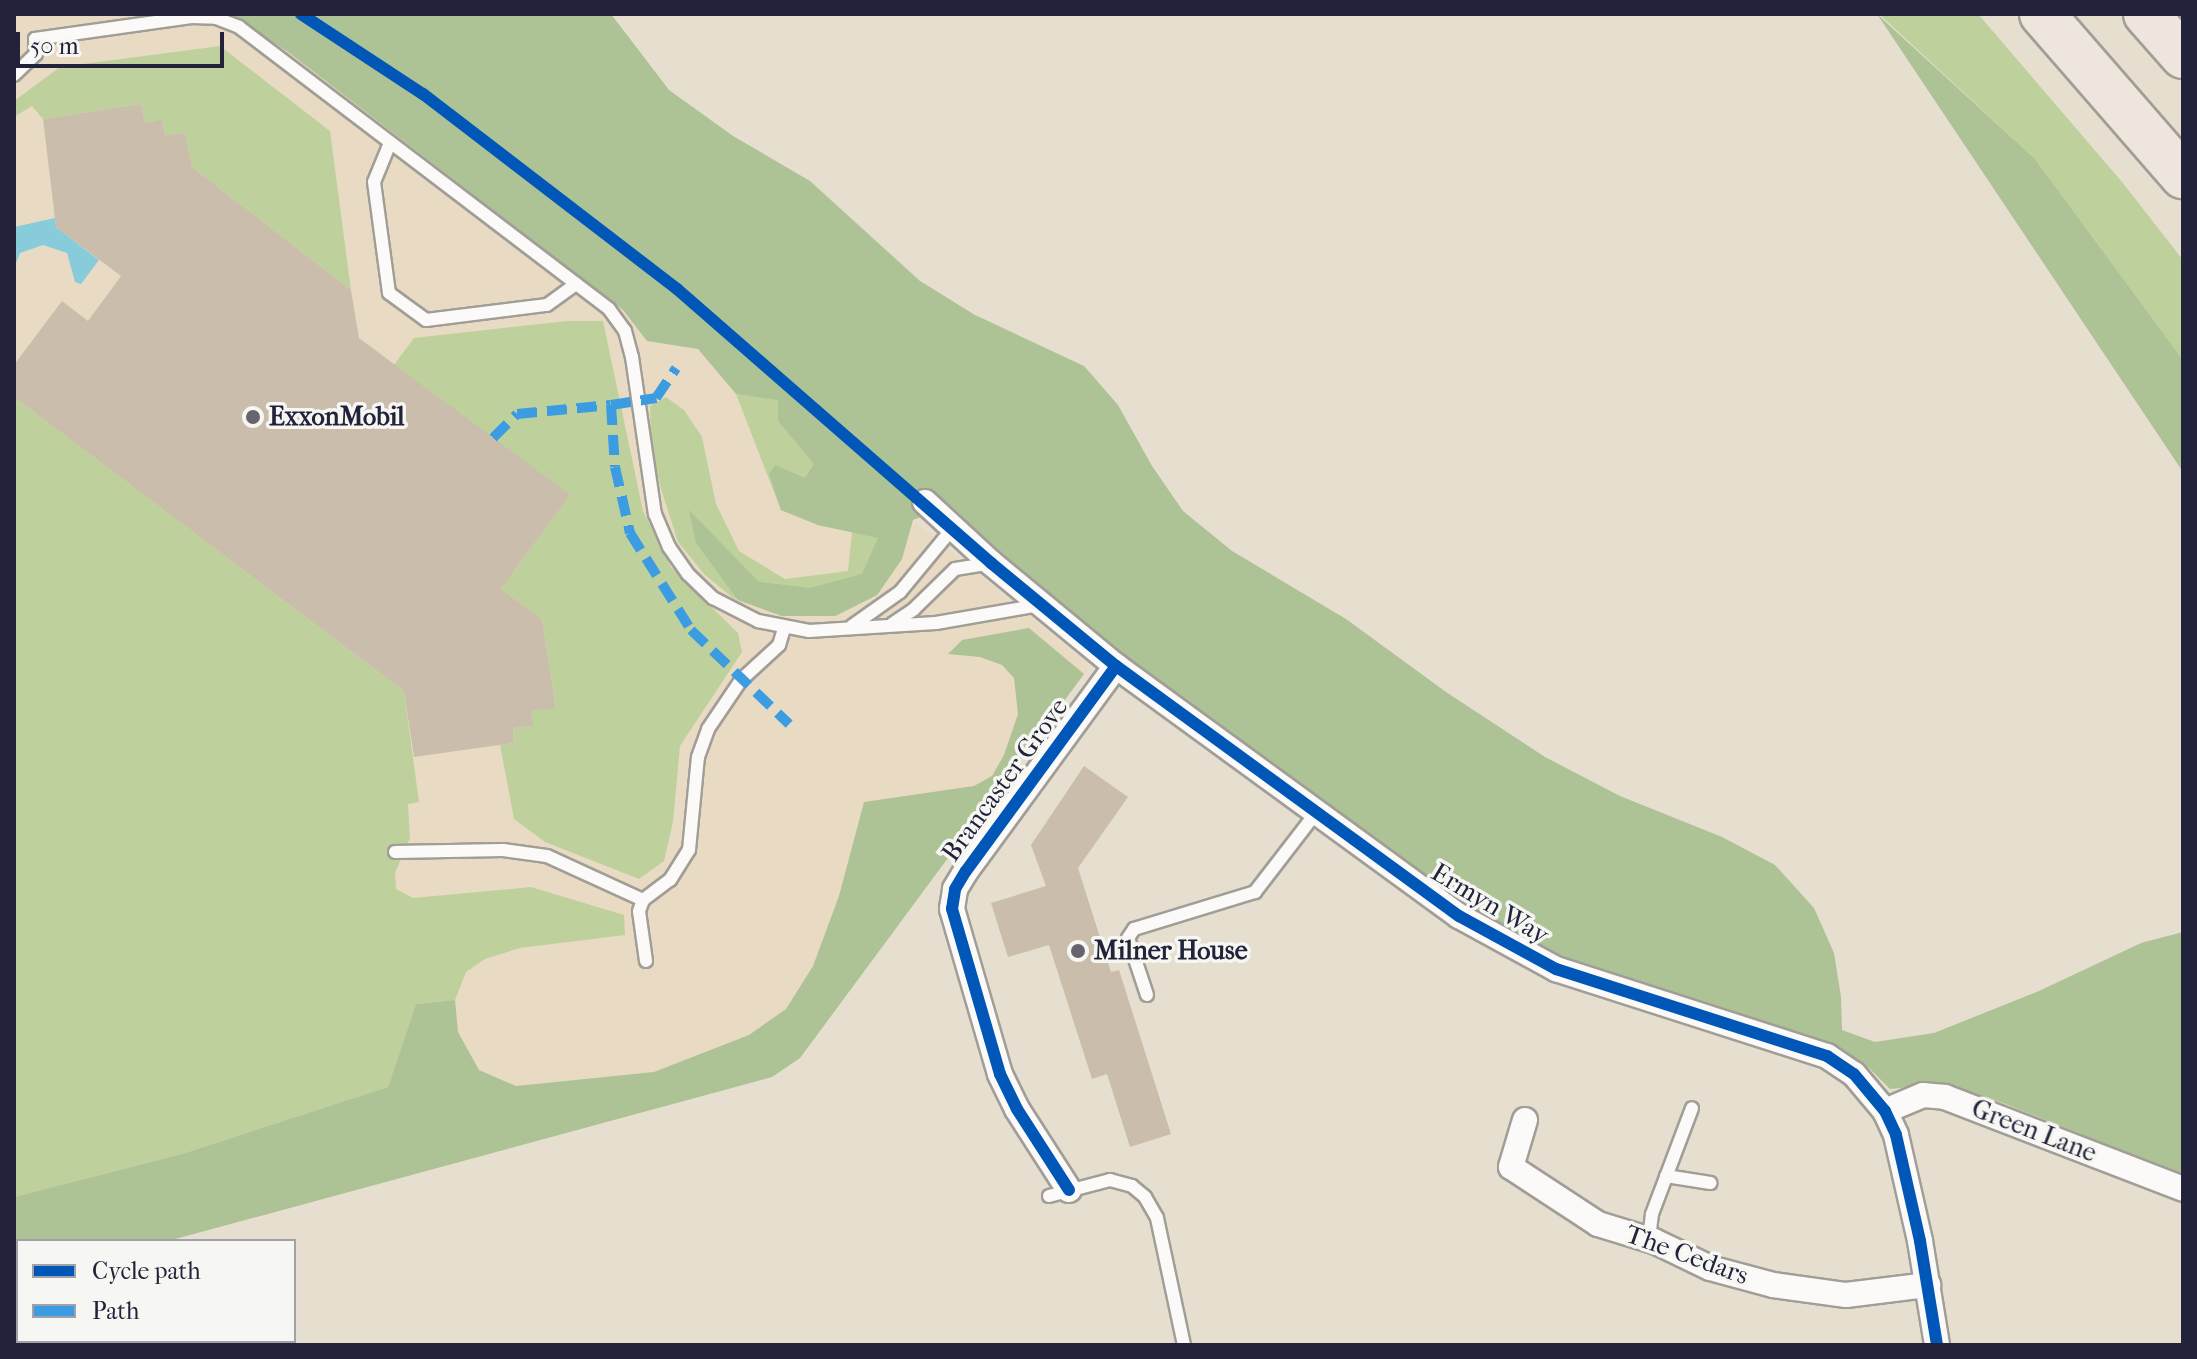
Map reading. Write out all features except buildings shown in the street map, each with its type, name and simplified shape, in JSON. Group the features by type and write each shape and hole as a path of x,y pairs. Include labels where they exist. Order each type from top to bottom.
{"highway":[{"path":"2042,14 2183,176"},
{"path":"2146,14 2183,56"}],"street":[{"name":"Ermyn Way","path":"925,502 991,563 1116,666 1459,916 1556,969 1827,1056 1854,1074 1885,1111 1903,1165 1937,1345"},
{"name":"Brancaster Grove","path":"1059,1193 1000,1074 952,909 955,889 966,871 1116,666"},
{"name":"Green Lane","path":"1885,1111 1923,1095 1945,1097 2183,1189"},
{"name":"The Cedars","path":"1525,1120 1511,1167 1598,1224 1654,1241 1710,1268 1773,1285 1846,1295 1928,1285"}],"lane":[{"path":"14,75 36,54 35,39 191,17 216,18 239,27 609,309 625,331 652,499 669,547 688,574 713,598 735,612 784,629 809,631 936,623 1043,604"},
{"path":"390,143 374,182 389,293 426,320 547,305 576,284"},
{"path":"852,626 900,592 953,528"},
{"path":"890,625 914,609 955,569 991,563"},
{"path":"646,961 639,911 643,900 670,880 689,850 698,757 708,729 736,687 779,645 784,629"},
{"path":"1147,995 1128,938 1134,929 1255,892 1315,814"},
{"path":"395,852 503,850 547,856 643,900"},
{"path":"1654,1241 1650,1230 1652,1214 1692,1108"},
{"path":"1666,1176 1710,1183"},
{"path":"1059,1193 1110,1180 1132,1186 1145,1197 1157,1218 1183,1343"}],"shaded area":[{"path":"14,14 265,14 297,31 913,520 1090,666 800,1058 772,1077 175,1239 16,1239 14,1283"}],"green space":[{"path":"230,14 611,14 669,90 733,136 810,181 920,281 975,315 1084,366 1118,405 1152,466 1183,511 1232,551 1346,619 1446,692 1545,757 1620,796 1722,837 1775,865 1814,908 1834,953 1841,997 1842,1030 1875,1042 1934,1033 2039,991 2141,943 2183,932 2183,1175 2003,1103 1944,1084 1890,1089 1869,1068 1822,1045 1517,944 1104,646 947,507 913,520 902,559 877,595 835,616 782,616 738,600 696,543 689,510 759,582 810,588 862,574 878,538 818,525 781,510 769,474 775,465 805,478 814,464 778,421 778,400 736,394 698,349 647,341 623,310 288,52"},
{"path":"1877,14 2035,159 2183,360 2183,472"},
{"path":"1879,14 1978,14 2122,182 2183,260 2183,360 2035,159"},
{"path":"220,46 330,131 351,290 192,167 185,133 165,135 162,119 145,123 141,104 43,119 32,106 14,117 14,101 60,67"},
{"path":"567,321 603,321 643,511 671,567 738,633 742,652 680,746 673,822 664,861 639,879 545,842 514,819 500,745 514,743 513,728 532,726 531,711 556,707 542,619 478,572 513,573 569,495 394,365 414,338"},
{"path":"736,394 778,399 902,559 877,595 835,616 782,616 733,598 705,575 678,542 660,486 651,443 650,406 666,397 684,410 702,437 716,504 739,551 785,579 848,571 852,532 818,525 781,510"},
{"path":"14,397 404,691 419,802 408,804 410,838 395,873 396,889 413,898 531,887 624,915 625,935 520,948 485,959 466,972 455,1000 416,1004 388,1087 182,1154 14,1197"},
{"path":"1029,628 1084,674 800,1058 772,1077 175,1239 16,1239 14,1283 14,1197 182,1154 388,1087 416,1004 455,1000 458,1032 479,1070 516,1086 654,1072 749,1035 786,1009 813,966 839,896 864,802 974,786 992,776 1004,755 1018,714 1014,678 1002,665 980,657 948,654 962,640"}],"water":[{"path":"55,218 56,227 99,260 81,284 75,282 67,253 43,245 20,253 14,268 14,227"}],"marked path":[{"path":"611,405 656,398 676,368"},
{"path":"493,438 517,414 611,405 615,467 630,533 691,630 789,724"}],"cycle path":[{"path":"301,14 423,94 677,289 991,563 1116,666 1459,916 1556,969 1827,1056 1854,1074 1885,1111 1896,1135 1920,1241 1937,1345"},
{"path":"1069,1190 1017,1109 1000,1074 952,909 955,889 966,871 1116,666"}],"place":[{"name":"ExxonMobil","path":"253,417"},
{"name":"Milner House","path":"1078,951"}]}
